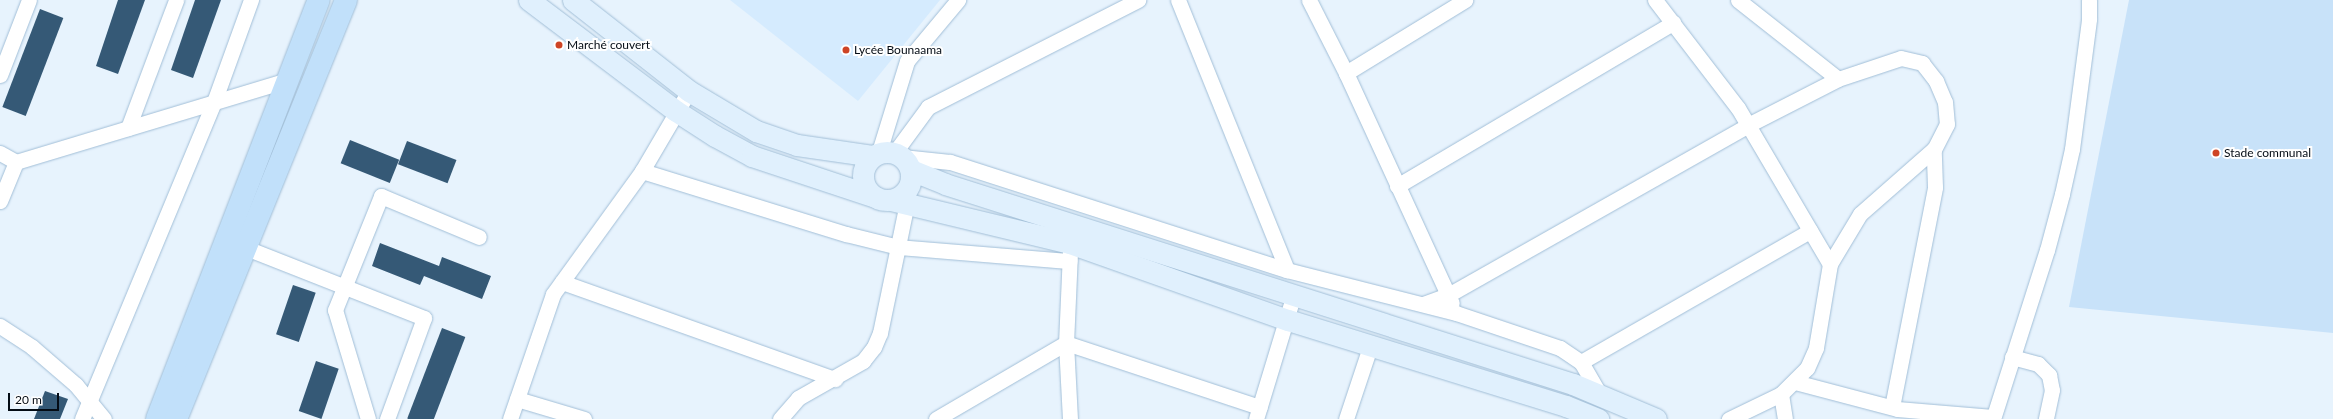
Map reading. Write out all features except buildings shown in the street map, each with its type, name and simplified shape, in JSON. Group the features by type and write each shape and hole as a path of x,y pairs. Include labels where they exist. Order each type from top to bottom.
{"main road":[{"path":"176,419 236,244 288,80 319,0"},
{"path":"157,419 346,0"}],"street":[{"path":"0,75 29,0"},
{"path":"128,128 176,0"},
{"path":"82,419 214,102 251,0"},
{"path":"530,0 676,111 752,156 891,200 1294,294 1601,396 1656,419"},
{"path":"573,0 689,91 756,131 797,145 892,157 950,162 1102,209 1287,270 1456,313 1560,348 1581,362 1601,396"},
{"path":"892,157 907,61 958,0"},
{"path":"892,157 928,107 1138,0"},
{"path":"1178,0 1287,270"},
{"path":"1309,0 1346,73 1456,313"},
{"path":"1346,73 1465,0"},
{"path":"1655,0 1738,108 1830,264"},
{"path":"1738,0 1838,79"},
{"path":"1796,382 1892,408 1993,418 2047,250 2072,149 2089,19 2089,0"},
{"path":"1397,186 1673,24"},
{"path":"1423,304 1448,295 1748,125 1838,79 1901,58 1922,63 1936,81 1945,102 1947,124 1934,149 1860,214 1830,264 1816,348 1807,368 1796,382 1781,394 1729,419"},
{"path":"0,154 16,162 288,80"},
{"path":"510,419 553,294 642,171 689,91"},
{"path":"1892,408 1935,187 1934,149"},
{"path":"891,200 905,193 912,178 892,157"},
{"path":"891,200 864,185 862,177 866,162 892,157 945,184 1073,243 1288,320 1370,347 1566,406 1599,419"},
{"path":"0,200 16,162"},
{"path":"642,171 846,234 898,247 1073,243"},
{"path":"368,419 335,310 381,196 479,237"},
{"path":"780,419 798,398 835,379 863,361 880,333 898,247 891,200"},
{"path":"1581,362 1810,231"},
{"path":"1070,419 1066,343 1073,243"},
{"path":"236,244 424,318 388,419"},
{"path":"562,282 835,379"},
{"path":"1066,343 1258,413 1288,320 1294,294"},
{"path":"0,326 32,347 76,385 104,419"},
{"path":"936,419 1066,343"},
{"path":"1346,419 1370,347"},
{"path":"2012,357 2038,364 2049,375 2052,390 2046,419"},
{"path":"1781,394 1786,419"},
{"path":"517,398 584,419"}],"shaded area":[{"name":"Lycée Bounaama","path":"730,0 940,0 858,101"},
{"name":"Stade communal","path":"2129,0 2333,0 2333,333 2069,307"}],"place":[{"name":"Marché couvert","path":"559,45"},
{"name":"Lycée Bounaama","path":"846,50"},
{"name":"Stade communal","path":"2216,153"}]}
